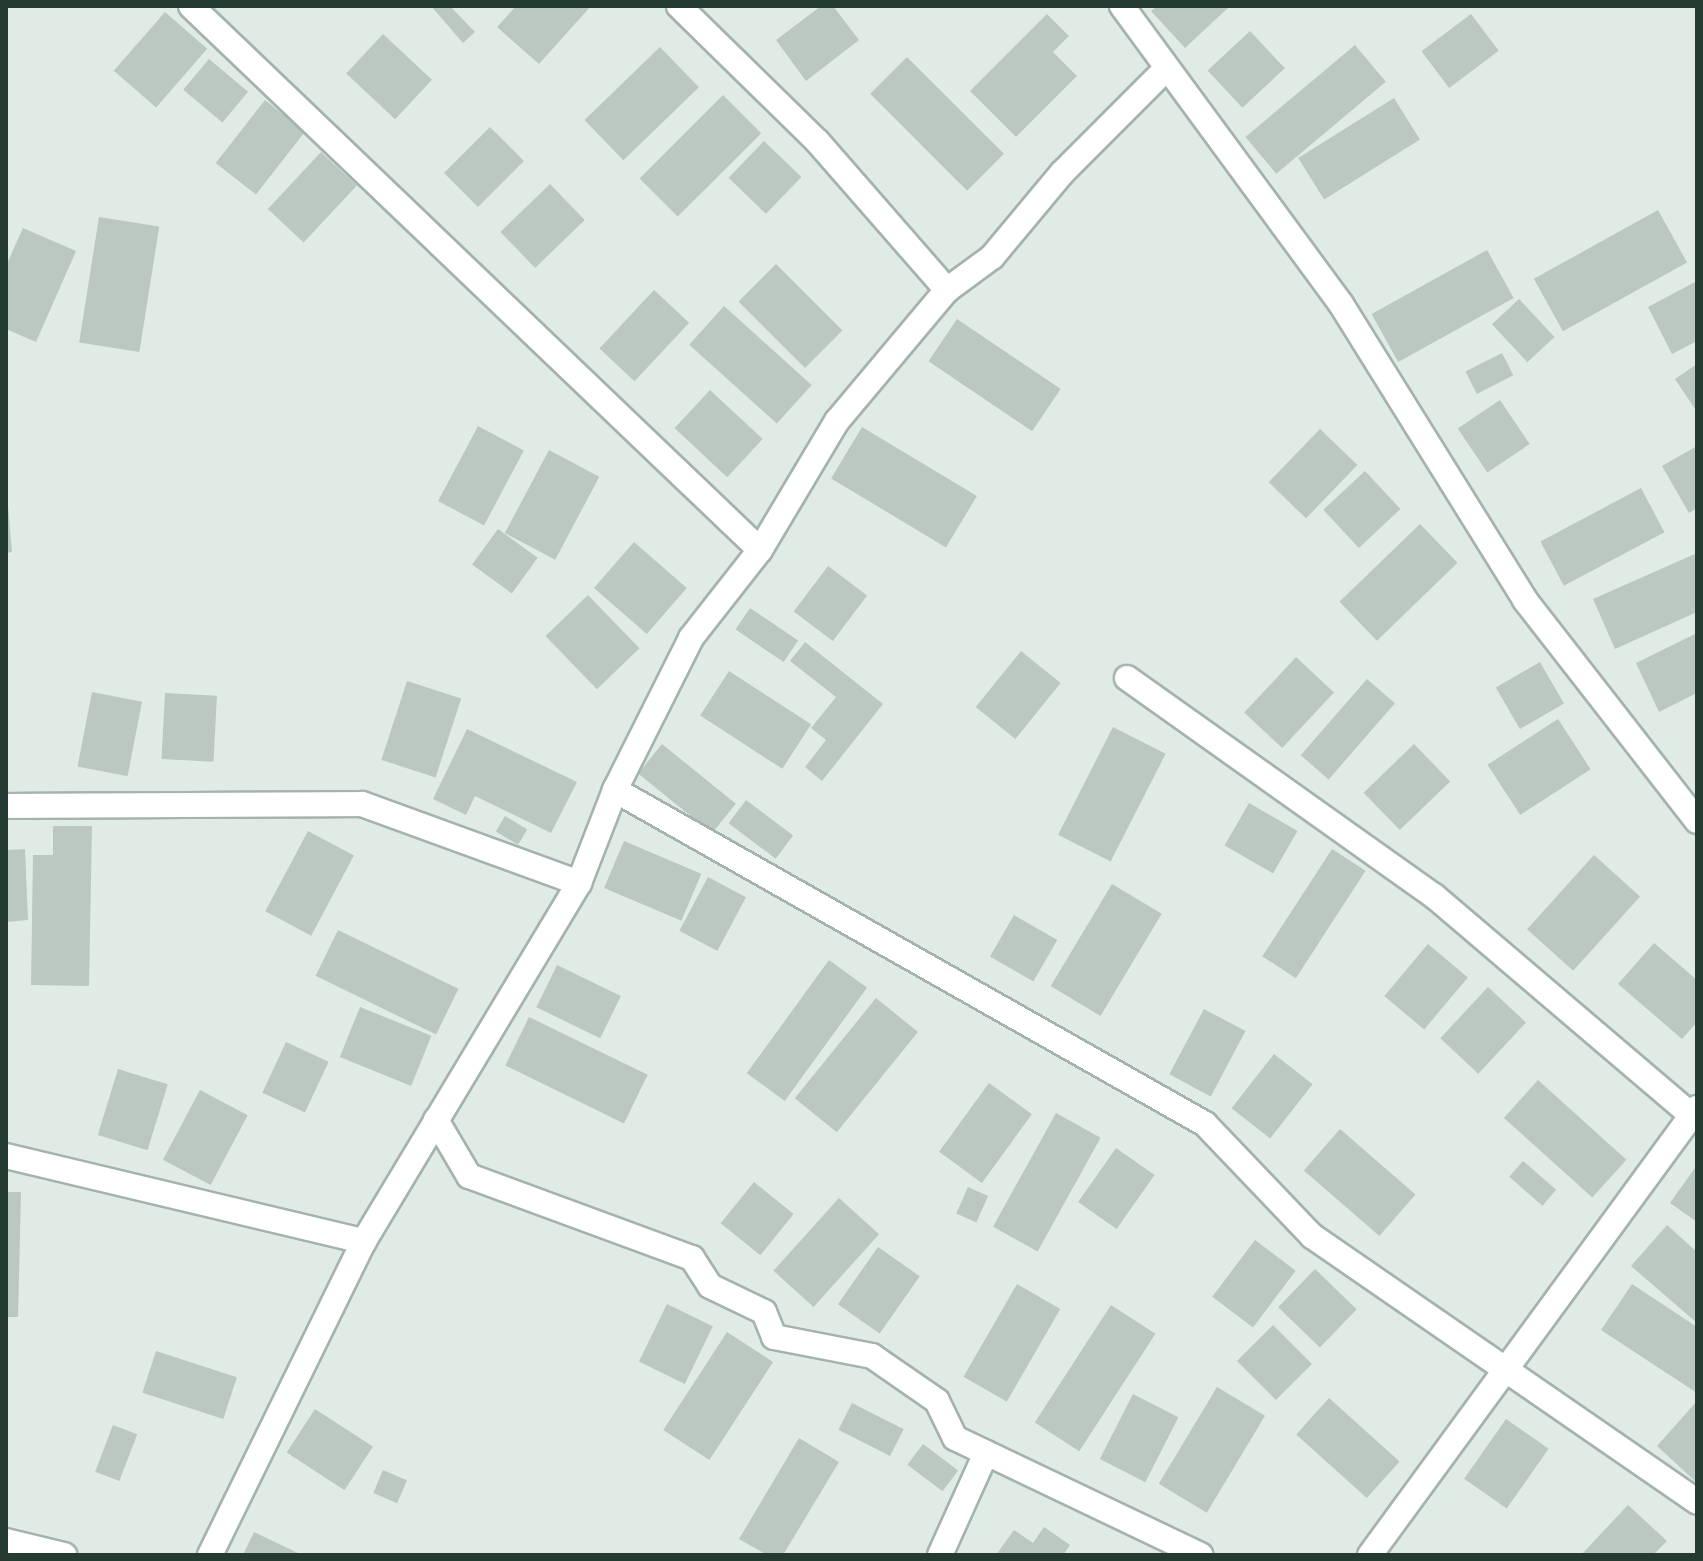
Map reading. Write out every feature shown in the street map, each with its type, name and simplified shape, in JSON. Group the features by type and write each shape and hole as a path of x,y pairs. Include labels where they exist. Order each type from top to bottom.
{"street":[{"path":"191,6 760,550"},
{"path":"679,6 817,141 947,290"},
{"path":"1122,6 1341,304 1525,600 1697,821"},
{"path":"210,1555 364,1241 579,883 615,790 691,638 760,550 837,421 947,290 992,257 1062,173 1167,68"},
{"path":"1127,678 1434,896 1693,1111 1625,1212 1503,1371 1370,1555"},
{"path":"615,790 1205,1124 1312,1236 1503,1371 1697,1502"},
{"path":"6,806 362,804 579,883"},
{"path":"436,1120 469,1176 692,1258 710,1286 764,1312 774,1337 872,1356 937,1401 955,1438 1200,1555"},
{"path":"6,1156 364,1241"},
{"path":"940,1555 986,1453"},
{"path":"6,1541 64,1555"}],"building":[{"path":"431,6 450,6 475,32 463,43"},
{"path":"516,6 591,6 539,64 497,27"},
{"path":"821,6 833,6 859,40 806,81 776,40"},
{"path":"1157,6 1230,6 1185,48 1151,11"},
{"path":"165,12 207,49 156,108 114,71"},
{"path":"1047,14 1069,36 1053,52 1077,76 1016,137 970,91"},
{"path":"1471,14 1499,51 1449,88 1421,51"},
{"path":"1250,31 1285,68 1242,108 1208,71"},
{"path":"383,34 432,80 395,119 346,73"},
{"path":"1355,45 1386,82 1276,174 1245,137"},
{"path":"660,47 699,87 623,160 584,120"},
{"path":"907,57 1004,154 967,191 870,94"},
{"path":"209,59 248,92 222,122 183,90"},
{"path":"723,95 761,133 678,217 640,178"},
{"path":"1394,98 1420,140 1324,199 1298,158"},
{"path":"265,100 305,131 256,194 216,163"},
{"path":"490,127 524,161 478,207 444,173"},
{"path":"764,141 801,177 766,214 729,178"},
{"path":"321,152 357,185 304,242 268,209"},
{"path":"550,184 585,220 535,268 500,232"},
{"path":"1658,210 1687,262 1563,331 1534,279"},
{"path":"99,217 159,227 139,352 79,342"},
{"path":"23,228 76,251 36,342 6,329 6,266"},
{"path":"1487,250 1514,298 1398,362 1372,314"},
{"path":"776,264 842,330 805,368 739,301"},
{"path":"1695,282 1697,341 1672,354 1648,307"},
{"path":"654,290 689,323 635,381 599,349"},
{"path":"1519,299 1554,337 1527,362 1492,324"},
{"path":"724,306 812,385 777,424 689,345"},
{"path":"957,319 1061,389 1032,431 928,361"},
{"path":"1502,353 1513,375 1477,394 1465,372"},
{"path":"1697,364 1697,412 1675,379"},
{"path":"710,390 763,439 727,477 675,428"},
{"path":"1500,400 1530,444 1487,472 1458,429"},
{"path":"478,426 524,450 484,525 438,501"},
{"path":"862,427 977,496 946,547 831,478"},
{"path":"1320,429 1357,465 1306,518 1269,482"},
{"path":"1697,446 1697,508 1689,513 1662,466"},
{"path":"549,450 599,477 555,560 505,533"},
{"path":"1365,471 1400,509 1359,548 1323,510"},
{"path":"6,482 12,552 6,553"},
{"path":"1641,488 1664,532 1564,586 1540,542"},
{"path":"1420,524 1458,563 1377,641 1339,602"},
{"path":"498,529 538,558 512,593 472,565"},
{"path":"634,542 687,588 647,634 594,588"},
{"path":"1697,553 1697,612 1615,649 1593,599"},
{"path":"828,566 867,595 833,641 794,612"},
{"path":"588,595 639,648 597,689 546,636"},
{"path":"750,608 798,640 784,662 735,630"},
{"path":"1697,633 1697,693 1659,712 1636,663"},
{"path":"805,642 883,704 822,781 805,767 826,740 811,728 836,697 790,661"},
{"path":"1021,651 1061,683 1015,739 976,707"},
{"path":"1296,657 1334,692 1282,748 1244,713"},
{"path":"1540,662 1564,704 1520,729 1496,688"},
{"path":"729,671 811,724 782,769 700,715"},
{"path":"1367,679 1395,703 1329,779 1301,755"},
{"path":"407,681 461,699 436,778 381,760"},
{"path":"92,692 142,702 128,776 77,767"},
{"path":"165,693 217,696 213,762 162,759"},
{"path":"1558,719 1591,769 1520,815 1488,765"},
{"path":"1113,727 1166,754 1111,862 1058,835"},
{"path":"467,729 577,782 551,833 475,796 466,815 433,799"},
{"path":"662,744 736,804 712,833 638,774"},
{"path":"1414,744 1450,781 1400,830 1364,793"},
{"path":"746,800 793,836 776,859 729,823"},
{"path":"1249,803 1297,831 1273,873 1224,845"},
{"path":"505,816 527,829 518,845 496,831"},
{"path":"53,826 92,826 89,986 31,985 33,855 53,855"},
{"path":"308,831 354,855 311,936 265,911"},
{"path":"624,841 701,874 681,921 604,888"},
{"path":"25,849 28,920 6,922 6,850"},
{"path":"1332,849 1366,871 1296,978 1262,956"},
{"path":"1594,855 1640,896 1573,971 1527,929"},
{"path":"708,877 746,897 717,951 679,931"},
{"path":"1112,884 1162,914 1100,1016 1051,986"},
{"path":"1014,915 1057,940 1033,982 990,957"},
{"path":"338,930 458,989 436,1035 316,976"},
{"path":"1654,943 1697,980 1697,1022 1682,1039 1618,984"},
{"path":"1428,944 1468,977 1424,1030 1384,996"},
{"path":"829,960 867,988 785,1101 747,1073"},
{"path":"557,965 621,996 600,1038 536,1007"},
{"path":"1488,987 1526,1022 1478,1074 1440,1038"},
{"path":"876,998 918,1032 837,1132 795,1098"},
{"path":"360,1007 431,1036 411,1086 340,1057"},
{"path":"1204,1009 1245,1031 1211,1096 1169,1074"},
{"path":"529,1017 648,1075 624,1123 505,1066"},
{"path":"286,1042 329,1062 305,1113 262,1093"},
{"path":"1274,1054 1313,1084 1270,1139 1232,1108"},
{"path":"118,1069 168,1084 148,1150 98,1135"},
{"path":"1538,1080 1626,1160 1592,1198 1504,1118"},
{"path":"989,1083 1032,1114 982,1183 939,1152"},
{"path":"200,1090 248,1115 211,1185 163,1160"},
{"path":"1056,1113 1101,1138 1038,1251 993,1227"},
{"path":"1340,1129 1415,1195 1379,1236 1304,1171"},
{"path":"1116,1148 1155,1175 1117,1229 1078,1202"},
{"path":"1523,1161 1556,1190 1542,1206 1509,1177"},
{"path":"1697,1165 1697,1222 1670,1203"},
{"path":"754,1182 794,1214 760,1255 721,1223"},
{"path":"968,1187 988,1196 976,1222 956,1213"},
{"path":"6,1192 21,1192 18,1317 6,1317"},
{"path":"839,1198 879,1234 814,1307 773,1271"},
{"path":"1667,1225 1697,1252 1697,1323 1631,1266"},
{"path":"1255,1240 1296,1271 1253,1327 1212,1297"},
{"path":"878,1247 920,1276 880,1334 838,1304"},
{"path":"1315,1269 1357,1309 1320,1347 1278,1307"},
{"path":"1017,1284 1060,1309 1007,1402 964,1377"},
{"path":"1632,1284 1697,1327 1697,1393 1601,1330"},
{"path":"667,1304 713,1326 685,1384 639,1362"},
{"path":"1111,1305 1155,1334 1079,1451 1035,1422"},
{"path":"1273,1325 1312,1364 1276,1400 1237,1361"},
{"path":"727,1332 773,1362 709,1460 663,1430"},
{"path":"156,1351 237,1377 223,1419 142,1393"},
{"path":"1217,1387 1265,1416 1207,1513 1159,1484"},
{"path":"1133,1394 1178,1417 1145,1482 1100,1459"},
{"path":"1329,1398 1400,1462 1367,1498 1296,1434"},
{"path":"1697,1401 1697,1478 1695,1481 1657,1446"},
{"path":"852,1403 904,1429 890,1456 838,1430"},
{"path":"315,1409 373,1447 345,1490 287,1453"},
{"path":"1506,1419 1549,1449 1507,1509 1464,1479"},
{"path":"113,1425 137,1434 119,1481 95,1472"},
{"path":"799,1438 839,1462 783,1555 767,1555 739,1539"},
{"path":"923,1444 958,1470 942,1491 907,1465"},
{"path":"383,1470 407,1480 397,1503 373,1493"},
{"path":"1628,1505 1667,1541 1653,1555 1581,1555"},
{"path":"1044,1527 1070,1545 1063,1555 996,1555 1014,1530 1033,1543"},
{"path":"254,1532 302,1555 243,1555"}]}
